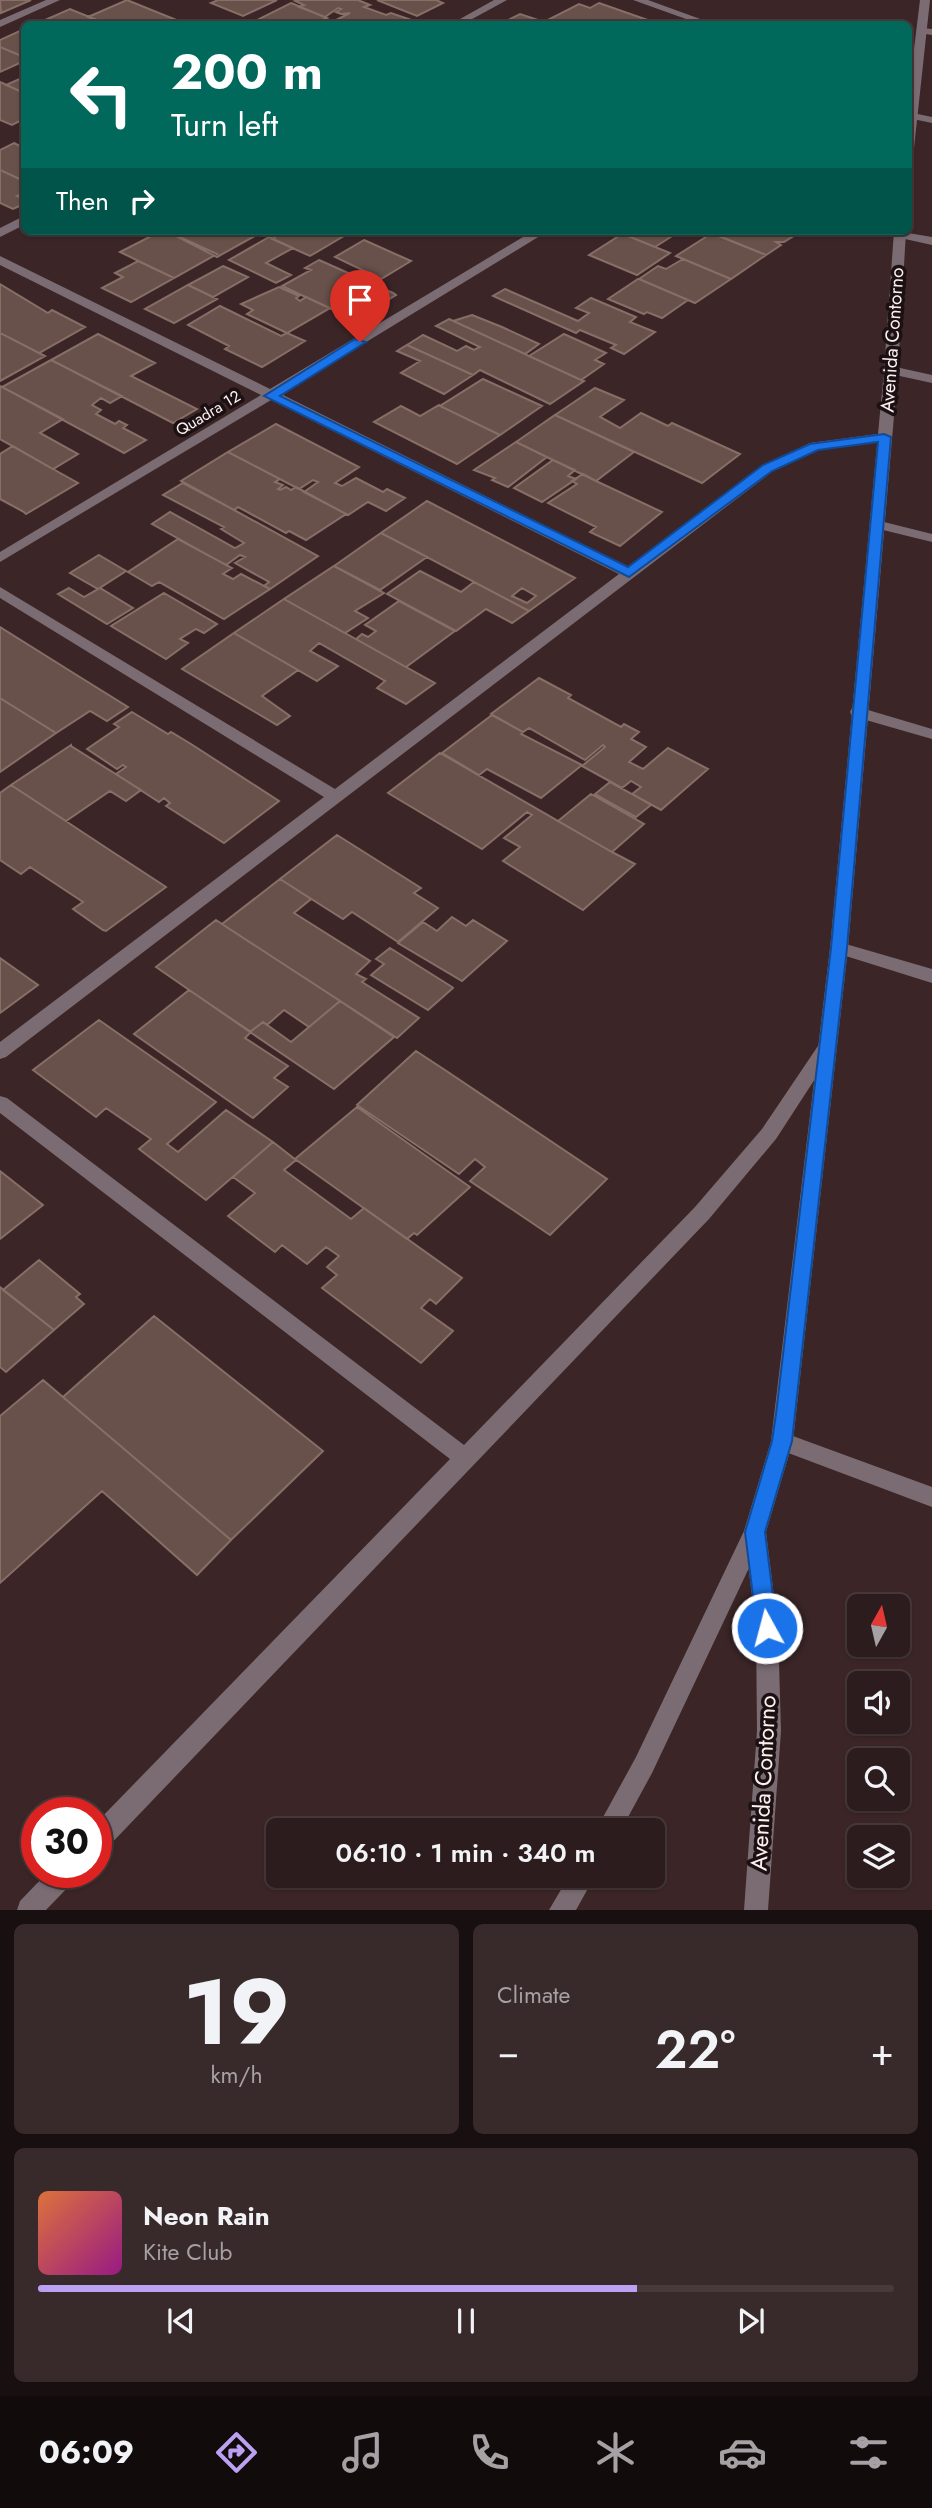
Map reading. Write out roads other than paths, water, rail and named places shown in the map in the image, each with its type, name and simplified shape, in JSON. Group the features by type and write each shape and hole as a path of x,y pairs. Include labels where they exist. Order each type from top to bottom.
{"street":[{"path":"0,24 55,0"},
{"path":"462,21 502,0"},
{"path":"638,0 700,21"},
{"path":"912,84 914,53 928,32 925,0"},
{"path":"912,115 932,120"},
{"path":"0,233 21,223"},
{"name":"Quadra 12","path":"0,558 535,235"},
{"name":"Avenida Contorno","path":"615,1818 645,1765 755,1532 782,1441 839,948 858,712 891,370 900,235"},
{"path":"908,235 932,241"},
{"path":"0,260 629,573"},
{"path":"891,370 932,379"},
{"path":"0,1052 768,468 815,446 884,437"},
{"path":"876,524 932,538"},
{"path":"0,592 336,797"},
{"path":"858,712 932,734"},
{"path":"839,948 932,976"},
{"path":"112,1824 306,1626 702,1213 769,1133 828,1045"},
{"path":"0,1103 465,1458"},
{"path":"782,1441 932,1497"},
{"name":"Avenida Contorno","path":"755,1532 767,1628 769,1731 756,1909"},
{"path":"29,1909 49,1888"},
{"path":"561,1909 575,1888"}]}
